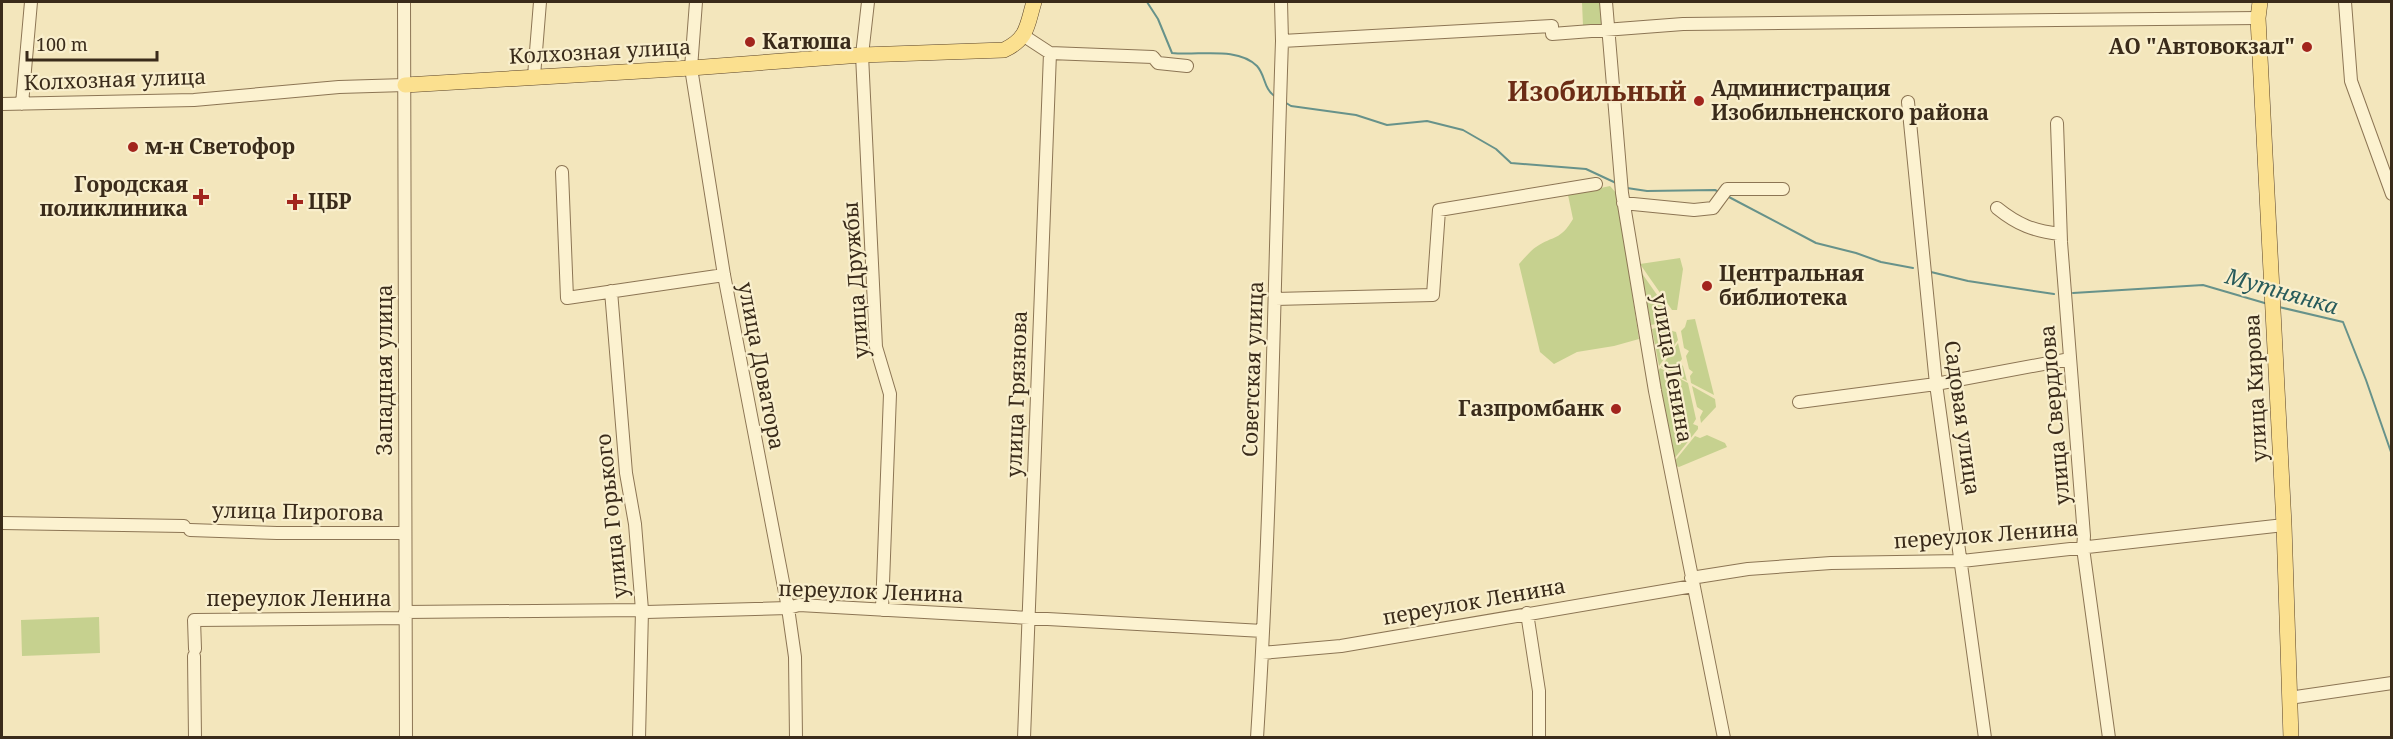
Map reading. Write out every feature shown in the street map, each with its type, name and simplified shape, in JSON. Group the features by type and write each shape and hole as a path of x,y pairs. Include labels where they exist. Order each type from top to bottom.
{"main road":[{"path":"1024,36 1034,2"},
{"name":"улица Кирова","path":"2260,2 2258,18 2284,525 2291,738"},
{"name":"Колхозная улица","path":"405,85 862,55 1004,50 1017,44 1024,36"}],"street":[{"path":"22,104 31,2"},
{"name":"Западная улица","path":"404,2 406,738"},
{"path":"534,76 540,2"},
{"name":"улица Доватора","path":"696,2 691,68 724,275 788,608 795,657 796,738"},
{"name":"улица Дружбы","path":"868,2 862,55 876,347 890,394 882,610"},
{"name":"Советская улица","path":"1257,738 1275,299 1281,2"},
{"name":"улица Ленина","path":"1606,2 1623,198 1655,391 1724,738"},
{"path":"2345,2 2351,81 2391,194"},
{"path":"1282,41 1552,26 1552,34 1683,24 2258,18"},
{"path":"1024,36 1050,53 1153,57 1158,63 1187,66"},
{"name":"улица Грязнова","path":"1024,738 1050,53"},
{"name":"Колхозная улица","path":"2,104 182,100 339,87 405,85"},
{"name":"Садовая улица","path":"1908,102 1936,384 1985,738"},
{"name":"улица Свердлова","path":"2057,123 2061,234 2084,536 2083,548 2109,738"},
{"path":"562,172 567,298 724,275"},
{"path":"1275,299 1433,296 1438,210 1596,184"},
{"path":"1623,198 1694,210 1713,208 1727,189 1783,189"},
{"path":"1997,208 2016,223 2048,233 2061,234"},
{"name":"улица Горького","path":"611,291 624,450 635,524 642,610 639,738"},
{"path":"1799,402 1936,384 2070,359"},
{"name":"улица Пирогова","path":"2,523 277,533 405,533"},
{"name":"переулок Ленина","path":"1262,653 1341,646 1692,582 1748,569 1831,563 1962,561 2284,525"},
{"name":"переулок Ленина","path":"195,738 194,620 642,610 646,612 788,608 799,605 1263,631"},
{"path":"1527,613 1539,691 1539,738"},
{"path":"2289,698 2391,682"}],"green space":[{"path":"1582,2 1600,2 1602,24 1583,26"},
{"path":"1610,186 1617,194 1639,339 1577,352 1554,364 1540,352 1519,264 1542,243 1564,231 1573,219 1568,195"},
{"path":"1680,258 1683,269 1677,310 1672,310 1640,264"},
{"path":"1641,272 1669,312 1665,322 1651,325"},
{"path":"1695,319 1714,395 1691,383 1690,376 1693,372 1689,369 1686,356 1689,351 1684,348 1681,331 1687,320"},
{"path":"1665,325 1669,330 1676,332 1678,340 1659,366 1652,329"},
{"path":"1678,343 1682,359 1679,363 1683,366 1687,381 1661,367"},
{"path":"1660,368 1688,383 1696,419 1693,424 1698,426 1674,459 1658,371"},
{"path":"1692,386 1715,399 1716,407 1701,423 1700,417 1703,411 1697,407"},
{"path":"1707,435 1725,443 1727,447 1679,467 1676,466 1674,462 1695,436 1700,438"},
{"path":"99,617 100,653 22,656 21,620"}],"waterway":[{"name":"Мутнянка","path":"1147,2 1158,19 1172,53 1217,53 1249,60 1260,70 1269,90 1276,97"},
{"name":"Мутнянка","path":"1283,101 1291,106 1356,115 1387,125 1427,121 1463,130 1496,149 1511,163 1586,169 1616,183"},
{"name":"Мутнянка","path":"1627,188 1647,191 1715,190 1719,192"},
{"name":"Мутнянка","path":"1727,196 1816,243 1881,262 1913,268"},
{"name":"Мутнянка","path":"1931,272 1968,281 2054,294"},
{"name":"Мутнянка","path":"2073,293 2203,285 2268,304"},
{"name":"Мутнянка","path":"2279,307 2343,322 2392,455"}],"place":[{"name":"Катюша","path":"750,42"},
{"name":"АО \"Автовокзал\"","path":"2307,47"},
{"name":"Администрация Изобильненского района","path":"1699,101"},
{"name":"м-н Светофор","path":"133,147"},
{"name":"Городская поликлиника","path":"201,197"},
{"name":"ЦБР","path":"295,202"},
{"name":"Центральная библиотека","path":"1707,286"},
{"name":"Газпромбанк","path":"1616,409"}],"district":[{"name":"Изобильный","path":"1597,92"}]}
